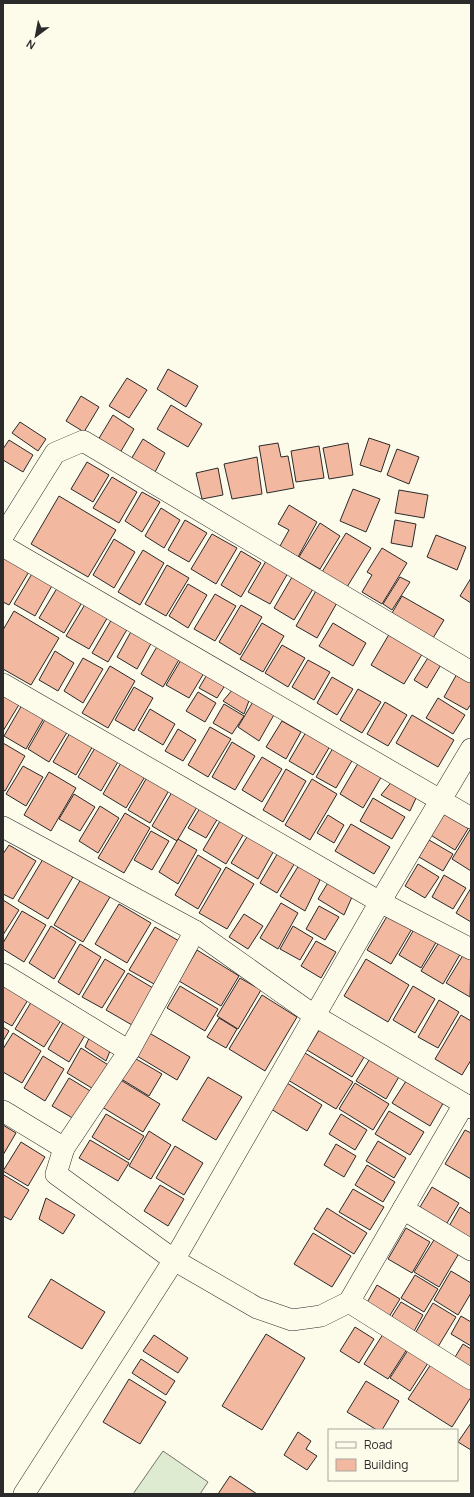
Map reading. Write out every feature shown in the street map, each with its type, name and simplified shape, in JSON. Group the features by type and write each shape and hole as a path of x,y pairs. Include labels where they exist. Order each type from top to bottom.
{"street":[{"path":"3,536 55,453 83,441 471,672"},
{"path":"3,546 471,818"},
{"path":"3,684 380,902 471,949"},
{"path":"24,1494 174,1260 380,902 471,749"},
{"path":"3,827 195,931 315,1016 467,1106 403,1209 349,1302 321,1316 292,1320 257,1308 174,1260 56,1174 64,1148 129,1051 195,931"},
{"path":"3,974 129,1051"},
{"path":"3,1111 64,1148"},
{"path":"403,1209 471,1250"},
{"path":"349,1302 471,1379"}],"green space":[{"path":"163,1451 208,1482 200,1494 133,1494"}],"building":[{"path":"168,369 198,386 186,407 157,389"},
{"path":"127,378 147,390 129,418 109,406"},
{"path":"81,396 99,407 84,432 66,421"},
{"path":"171,405 202,424 188,447 157,429"},
{"path":"113,415 134,429 117,458 95,445"},
{"path":"20,422 46,439 38,451 12,433"},
{"path":"369,438 390,445 381,472 360,465"},
{"path":"143,439 165,453 154,474 130,461"},
{"path":"9,440 33,455 23,472 3,460 3,449"},
{"path":"278,443 281,457 288,456 294,488 267,493 259,446"},
{"path":"348,443 353,475 329,479 323,448"},
{"path":"319,446 324,478 296,482 291,451"},
{"path":"397,449 419,457 409,484 387,475"},
{"path":"257,457 262,494 232,499 224,464"},
{"path":"87,462 109,475 93,502 71,489"},
{"path":"218,468 223,495 202,499 196,473"},
{"path":"112,477 137,492 119,523 93,508"},
{"path":"353,489 380,499 366,532 340,521"},
{"path":"399,490 428,495 424,518 395,513"},
{"path":"142,492 160,502 142,532 125,521"},
{"path":"59,496 116,530 88,577 31,544"},
{"path":"289,505 317,522 298,557 280,546 289,530 278,524"},
{"path":"161,508 180,520 164,548 145,536"},
{"path":"185,520 207,533 189,562 168,550"},
{"path":"395,520 416,524 412,547 391,543"},
{"path":"320,523 340,536 320,569 299,557"},
{"path":"346,533 371,548 347,587 322,572"},
{"path":"212,534 237,548 216,584 191,569"},
{"path":"436,535 466,547 457,570 427,557"},
{"path":"114,539 135,552 114,588 93,575"},
{"path":"382,548 407,563 382,604 362,592 372,575 367,572"},
{"path":"143,550 164,563 140,605 118,592"},
{"path":"241,551 261,563 241,597 221,585"},
{"path":"3,554 30,570 9,605 3,602"},
{"path":"266,561 288,573 270,604 248,592"},
{"path":"167,565 189,578 166,616 145,604"},
{"path":"33,572 53,584 35,616 14,604"},
{"path":"292,577 313,589 294,620 274,608"},
{"path":"400,577 410,582 392,610 383,604"},
{"path":"471,578 471,603 460,596"},
{"path":"188,584 207,595 188,628 169,616"},
{"path":"59,585 84,599 64,633 39,618"},
{"path":"317,589 338,601 317,638 296,626"},
{"path":"215,594 236,606 215,641 194,629"},
{"path":"402,596 444,620 433,638 392,613"},
{"path":"87,601 109,615 89,649 66,636"},
{"path":"241,605 262,617 240,655 219,642"},
{"path":"14,611 59,638 31,685 3,669 3,630"},
{"path":"113,617 129,626 108,662 92,653"},
{"path":"262,623 284,636 263,672 240,659"},
{"path":"333,623 366,643 353,666 319,646"},
{"path":"133,628 153,640 137,669 117,657"},
{"path":"391,631 424,651 404,684 371,665"},
{"path":"158,645 180,658 163,687 141,674"},
{"path":"282,645 305,658 288,687 265,673"},
{"path":"55,651 74,663 58,691 39,680"},
{"path":"184,655 207,668 189,698 166,685"},
{"path":"429,656 442,663 427,688 414,680"},
{"path":"83,658 103,669 83,703 64,691"},
{"path":"308,660 330,672 314,700 292,687"},
{"path":"110,666 135,681 108,728 82,713"},
{"path":"211,668 229,679 217,698 199,688"},
{"path":"458,672 471,680 471,704 467,710 444,697"},
{"path":"332,677 353,689 337,715 317,703"},
{"path":"134,687 153,698 134,731 115,720"},
{"path":"233,689 250,698 244,714 223,701"},
{"path":"358,689 381,702 362,733 340,720"},
{"path":"198,692 216,703 205,722 186,711"},
{"path":"3,693 20,703 3,731"},
{"path":"26,698 48,711 26,749 4,736"},
{"path":"438,698 465,715 453,734 426,718"},
{"path":"254,700 275,713 259,741 238,727"},
{"path":"385,702 407,715 388,746 367,734"},
{"path":"224,704 244,716 232,734 213,723"},
{"path":"150,709 175,724 163,745 138,730"},
{"path":"412,715 454,740 438,767 396,743"},
{"path":"47,716 69,729 49,762 28,749"},
{"path":"282,721 301,732 286,759 266,747"},
{"path":"74,726 97,739 76,775 53,762"},
{"path":"210,727 231,739 208,777 188,765"},
{"path":"309,727 333,741 313,775 289,761"},
{"path":"178,729 196,740 183,761 165,751"},
{"path":"99,741 122,755 101,791 78,777"},
{"path":"232,742 255,756 235,790 212,777"},
{"path":"3,743 25,756 5,791 3,790"},
{"path":"333,748 353,759 336,788 316,777"},
{"path":"125,756 149,770 126,808 103,794"},
{"path":"262,757 282,769 262,802 242,790"},
{"path":"360,760 383,774 363,808 340,794"},
{"path":"23,766 43,777 26,806 6,794"},
{"path":"286,769 306,781 283,822 263,810"},
{"path":"49,772 76,788 51,831 24,815"},
{"path":"149,774 171,787 150,823 128,810"},
{"path":"312,779 337,794 310,840 285,825"},
{"path":"393,780 417,796 410,811 381,795"},
{"path":"175,787 200,802 177,841 152,826"},
{"path":"74,794 95,807 80,831 59,819"},
{"path":"373,798 405,817 392,839 360,821"},
{"path":"203,803 221,813 206,838 188,828"},
{"path":"100,806 119,818 98,853 79,841"},
{"path":"446,810 471,824 455,850 429,834"},
{"path":"125,813 150,828 124,873 98,858"},
{"path":"328,815 344,825 334,843 317,833"},
{"path":"223,816 246,830 226,864 203,850"},
{"path":"351,824 390,847 374,874 335,851"},
{"path":"471,828 471,871 452,859"},
{"path":"151,831 169,841 152,870 134,860"},
{"path":"250,832 276,847 258,879 231,863"},
{"path":"178,839 197,850 178,884 159,872"},
{"path":"429,840 453,854 443,871 419,857"},
{"path":"9,845 36,861 13,899 3,894 3,854"},
{"path":"279,851 296,861 277,893 260,883"},
{"path":"198,855 221,869 198,909 175,895"},
{"path":"43,859 73,877 48,919 18,901"},
{"path":"418,864 439,877 425,898 405,886"},
{"path":"299,865 320,880 305,911 280,896"},
{"path":"226,867 254,884 227,929 199,913"},
{"path":"444,875 466,888 453,909 432,897"},
{"path":"81,879 110,897 83,942 54,925"},
{"path":"329,881 352,897 344,915 318,899"},
{"path":"471,888 471,922 456,913"},
{"path":"3,900 19,910 3,935"},
{"path":"281,903 298,913 278,949 260,938"},
{"path":"119,904 151,923 127,963 95,944"},
{"path":"319,906 339,917 325,940 306,929"},
{"path":"22,911 46,925 24,962 3,949 3,943"},
{"path":"389,913 413,927 391,964 367,950"},
{"path":"244,914 263,926 248,949 229,937"},
{"path":"51,926 76,942 54,979 29,963"},
{"path":"293,926 313,938 300,960 280,949"},
{"path":"416,926 438,939 421,968 399,955"},
{"path":"155,927 179,941 154,984 129,970"},
{"path":"441,939 462,951 443,984 421,971"},
{"path":"316,941 336,952 321,978 301,966"},
{"path":"80,944 101,957 79,995 58,982"},
{"path":"197,950 239,976 221,1006 179,981"},
{"path":"465,952 471,956 470,997 446,983"},
{"path":"105,959 125,971 102,1008 82,997"},
{"path":"366,959 409,985 388,1022 344,996"},
{"path":"128,973 153,988 132,1025 106,1010"},
{"path":"3,978 31,995 12,1026 3,1021"},
{"path":"240,978 261,990 238,1029 217,1016"},
{"path":"180,986 218,1009 205,1031 167,1008"},
{"path":"413,986 435,999 415,1033 393,1020"},
{"path":"262,995 297,1017 265,1071 229,1049"},
{"path":"33,999 63,1017 44,1047 15,1029"},
{"path":"439,1000 459,1012 438,1048 418,1037"},
{"path":"68,1014 90,1027 69,1062 48,1049"},
{"path":"461,1015 471,1021 471,1060 462,1075 435,1059"},
{"path":"219,1018 237,1029 226,1048 207,1037"},
{"path":"3,1027 9,1031 3,1041"},
{"path":"321,1027 366,1054 352,1077 307,1050"},
{"path":"146,1031 190,1057 177,1080 132,1053"},
{"path":"13,1033 41,1051 22,1083 3,1072 3,1049"},
{"path":"91,1034 112,1046 106,1061 85,1047"},
{"path":"81,1048 110,1066 95,1090 67,1073"},
{"path":"305,1053 353,1082 336,1109 288,1080"},
{"path":"43,1056 64,1069 45,1101 24,1088"},
{"path":"131,1056 162,1074 149,1096 118,1077"},
{"path":"371,1057 400,1075 386,1099 356,1081"},
{"path":"208,1077 242,1097 216,1140 182,1120"},
{"path":"69,1078 92,1092 76,1120 52,1106"},
{"path":"408,1078 445,1100 430,1126 392,1103"},
{"path":"119,1079 160,1104 143,1132 102,1107"},
{"path":"287,1083 322,1105 307,1131 271,1109"},
{"path":"355,1083 389,1104 373,1130 339,1109"},
{"path":"389,1111 424,1132 410,1155 375,1134"},
{"path":"106,1114 144,1136 129,1160 92,1137"},
{"path":"341,1114 367,1130 355,1150 329,1134"},
{"path":"3,1125 16,1133 3,1155"},
{"path":"465,1130 471,1133 471,1179 445,1164"},
{"path":"149,1131 171,1145 151,1179 129,1166"},
{"path":"90,1140 129,1163 118,1181 79,1158"},
{"path":"378,1141 406,1158 394,1178 366,1161"},
{"path":"21,1142 45,1157 28,1186 3,1171"},
{"path":"336,1144 356,1156 344,1177 324,1165"},
{"path":"175,1146 203,1163 184,1195 156,1178"},
{"path":"367,1165 395,1182 383,1202 355,1185"},
{"path":"4,1175 29,1190 11,1220 3,1216"},
{"path":"160,1185 184,1199 168,1226 144,1211"},
{"path":"432,1187 459,1203 444,1228 417,1212"},
{"path":"353,1189 384,1207 370,1230 339,1212"},
{"path":"46,1198 75,1215 63,1234 39,1219"},
{"path":"460,1207 471,1214 471,1242 448,1228"},
{"path":"327,1208 367,1233 354,1254 314,1229"},
{"path":"406,1228 430,1242 412,1273 388,1259"},
{"path":"313,1233 351,1256 332,1287 294,1264"},
{"path":"437,1235 461,1250 439,1287 414,1272"},
{"path":"451,1271 471,1283 471,1293 458,1315 434,1300"},
{"path":"415,1275 438,1289 424,1312 401,1298"},
{"path":"51,1279 105,1312 82,1349 28,1317"},
{"path":"377,1285 400,1299 387,1320 365,1306"},
{"path":"401,1302 423,1315 412,1335 389,1321"},
{"path":"433,1303 456,1317 436,1350 413,1337"},
{"path":"461,1316 471,1322 471,1346 451,1334"},
{"path":"355,1327 374,1339 359,1363 340,1351"},
{"path":"385,1331 409,1346 388,1379 364,1364"},
{"path":"266,1334 305,1358 262,1430 222,1406"},
{"path":"154,1335 188,1358 178,1373 143,1351"},
{"path":"463,1344 471,1349 471,1374 452,1362"},
{"path":"410,1347 430,1360 410,1391 390,1378"},
{"path":"141,1359 175,1381 166,1395 132,1373"},
{"path":"433,1361 471,1385 471,1397 452,1427 408,1399"},
{"path":"129,1379 166,1402 140,1444 103,1422"},
{"path":"366,1381 399,1401 383,1429 375,1429 347,1412"},
{"path":"471,1423 471,1450 458,1442"},
{"path":"298,1432 311,1441 306,1449 317,1456 307,1470 284,1455"},
{"path":"230,1476 257,1494 218,1494"}]}
